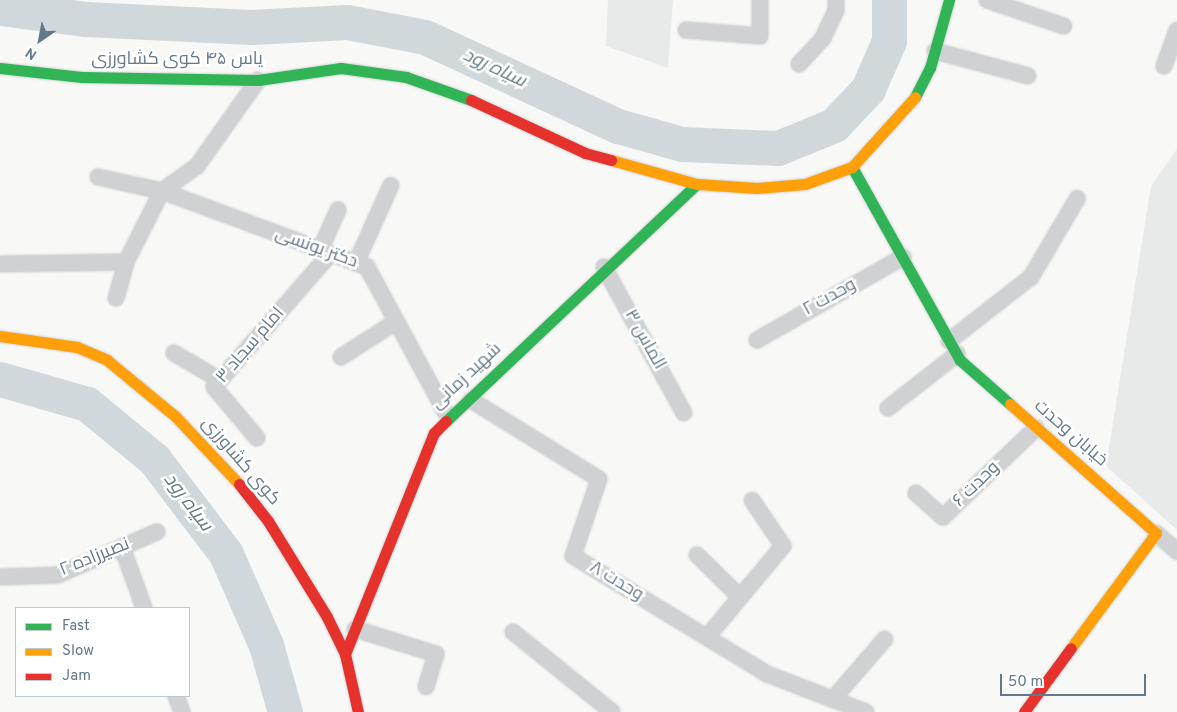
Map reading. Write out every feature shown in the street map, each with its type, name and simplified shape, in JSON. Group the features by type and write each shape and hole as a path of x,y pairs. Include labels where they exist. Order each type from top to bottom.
{"street":[{"path":"686,30 760,36 760,0"},
{"path":"799,64 823,38 836,10 836,0"},
{"name":"یاس ۴۵ کوی کشاورزی","path":"0,68 82,77 258,80 341,68 406,77 468,99 585,153 696,184 757,188 805,184 852,168 912,103 935,51 949,0"},
{"path":"987,0 1064,26"},
{"path":"1164,66 1177,30"},
{"path":"935,51 1028,76"},
{"path":"116,298 126,262 162,191 197,166 258,80"},
{"name":"خیابان وحدت","path":"852,168 953,348 1036,428 1156,533"},
{"name":"دکتر یونسی","path":"98,177 162,191 367,267 394,323 448,417"},
{"name":"شهید زمانی","path":"345,654 425,453 448,417 471,400 604,267 696,184"},
{"path":"356,263 391,185"},
{"path":"888,408 1031,277 1077,199"},
{"name":"امام سجاد ۳","path":"257,438 214,387 325,252 338,210"},
{"name":"وحدت ۲","path":"757,340 902,257"},
{"path":"0,264 126,262"},
{"name":"الماس ۳","path":"604,267 684,413"},
{"path":"341,357 394,323"},
{"name":"کوی کشاورزی","path":"0,336 77,347 107,360 175,416 268,521 345,654 358,712"},
{"path":"174,353 220,380"},
{"name":"وحدت ۸","path":"471,400 599,479 573,556 767,674 866,712"},
{"name":"وحدت ۶","path":"916,493 943,517 1036,428"},
{"path":"707,637 783,546 752,500"},
{"name":"نصیرزاده ۲","path":"0,577 58,575 158,532"},
{"path":"1024,712 1156,533 1177,551"},
{"path":"122,547 144,607"},
{"path":"697,555 740,597"},
{"path":"355,629 436,654 426,687"},
{"path":"514,632 612,712"},
{"path":"833,699 885,639"},
{"path":"176,697 182,712"}],"shaded area":[{"path":"608,0 673,0 668,68 606,46"},
{"path":"1177,149 1177,530 1106,466 1151,186"}],"waterway":[{"name":"سیاه رود","path":"0,8 86,19 251,27 347,22 425,37 618,126 682,144 778,148 834,125 868,89 889,41 889,0"},
{"name":"سیاه رود","path":"0,379 87,404 154,459 226,554 266,645 285,712"}],"traffic: fast":[{"path":"915,97 930,68 949,0"},
{"path":"0,68 82,77 258,80 341,68 406,77 471,100"},
{"path":"852,167 960,360 1010,404"},
{"path":"446,421 697,184"}],"traffic: slow":[{"path":"611,160 697,184 757,188 805,184 852,167 915,97"},
{"path":"0,336 77,347 107,360 175,416 239,484"},
{"path":"1010,404 1156,533 1071,648"}],"traffic: jam":[{"path":"471,100 585,153 611,160"},
{"path":"345,654 434,433 446,421"},
{"path":"239,484 268,521 327,617 345,654 358,712"},
{"path":"1024,712 1071,648"}]}
